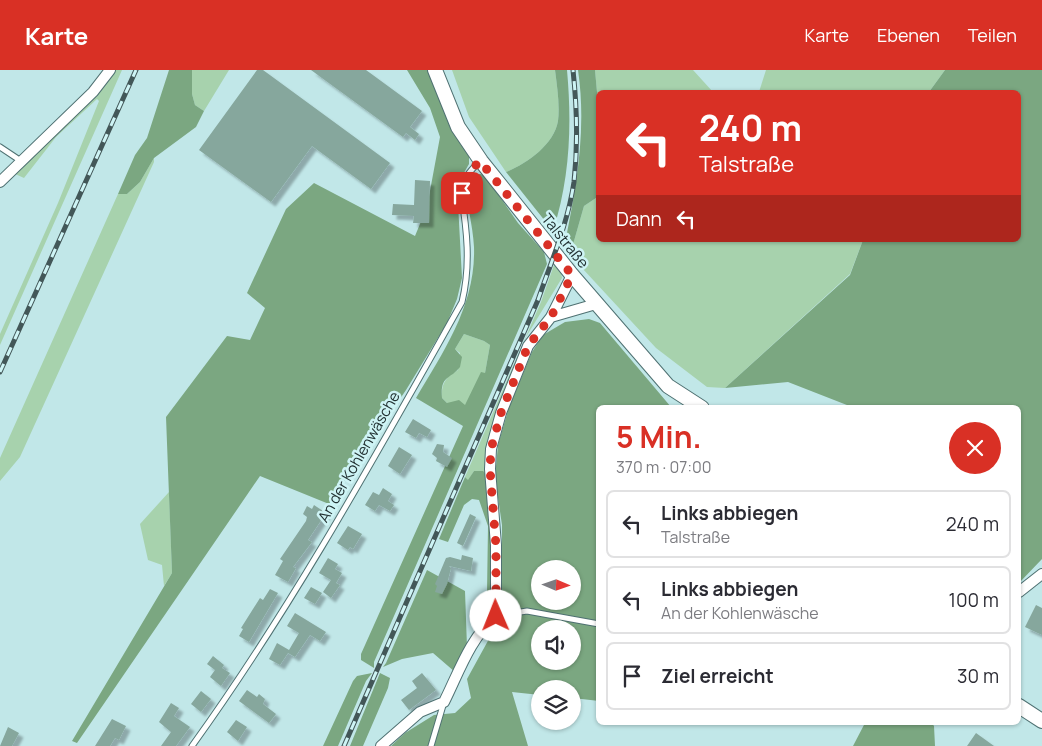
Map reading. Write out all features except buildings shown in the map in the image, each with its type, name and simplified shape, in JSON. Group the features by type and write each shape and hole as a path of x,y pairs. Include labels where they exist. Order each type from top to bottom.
{"street":[{"path":"0,182 93,92 110,70"},
{"name":"Talstraße","path":"435,70 458,127 480,161 596,304 668,386 697,405"},
{"path":"381,746 420,712 444,702 474,640 486,624 496,616 496,546 490,469 491,449 501,413 528,346 551,317 572,275"},
{"path":"551,317 596,304"},
{"path":"1021,590 1042,574"},
{"path":"1021,707 1042,722"}],"lane":[{"path":"0,147 21,162"},
{"name":"An der Kohlenwäsche","path":"192,746 229,695 279,616 368,468 462,302 468,280 469,255 462,193 463,183 467,174 480,161"},
{"path":"496,616 526,612 596,624"},
{"path":"431,746 444,702"}],"green space":[{"path":"112,70 122,70 0,345 0,334 58,203 99,101 97,99 56,137 24,178 13,173"},
{"path":"169,70 192,70 192,94 195,105 204,111 196,127 154,158 140,182 127,194 118,194 135,155 147,138"},
{"path":"192,70 229,70 204,111 195,105 192,94"},
{"path":"407,70 429,70 450,127 469,156 469,164 457,185 462,278 457,299 447,323 406,390 329,504 260,476 77,743 72,741 172,573 166,417 227,336 250,340 265,308 247,293 286,209 314,183 415,236 427,207 440,137 430,108"},
{"path":"452,70 555,70 559,115 555,130 545,146 530,159 506,172 469,117"},
{"path":"555,70 567,70 569,131 563,191 553,231 506,172 530,159 545,146 555,130 559,109"},
{"path":"578,70 595,70 597,90 596,198 584,206 570,255 564,248 579,160 581,138"},
{"path":"595,70 693,70 711,90 597,90"},
{"path":"766,70 945,70 930,90 760,90"},
{"path":"945,70 1042,70 1042,559 1021,581 1021,405 847,405 788,382 725,388 850,275 862,242 1021,242 1021,90 930,90"},
{"path":"154,158 154,162 20,457 0,481 0,458 118,194 127,194 140,182"},
{"path":"475,174 481,174 487,178 518,223 544,252 547,264 374,662 374,668 361,660 361,654 463,426 416,398 447,345 464,307 470,288 474,247 466,182","holes":["464,334 490,345 485,373 481,372 465,405 459,400 447,403 442,398 443,385 446,379 460,367 462,357 455,349"]},
{"path":"596,198 596,242 862,242 850,274 725,388 707,387 656,348 570,255 584,206"},
{"path":"554,265 561,272 562,278 526,337 507,385 487,441 488,476 482,471 474,471 468,481 465,477 541,302"},
{"path":"589,319 600,323 669,405 596,405 596,701 581,699 581,680 531,680 531,694 512,692 528,746 391,746 405,733 434,715 455,713 471,698 467,679 495,628 502,561 502,525 495,477 498,445 509,407 532,352 543,335 565,322"},
{"path":"464,334 490,345 485,373 465,406 447,403 442,398 442,388 445,381 458,370 460,353 455,349"},
{"path":"474,471 483,471 488,476 493,546 490,591 487,593 488,526 479,500 472,499 464,505 448,542 439,539 465,477 468,480"},
{"path":"169,492 172,573 164,586 162,565 148,560 140,524"},
{"path":"427,570 465,591 467,647 455,672 433,653 402,659 383,667 386,663"},
{"path":"372,673 366,681 338,746 323,746 353,681 357,676"},
{"path":"380,673 390,678 388,688 363,746 350,746"},
{"path":"864,725 934,726 935,746 853,746"}],"railway":[{"path":"0,372 136,70"},
{"path":"344,746 538,300 559,242 574,182 576,126 573,70"}],"route":[{"path":"462,193 463,183 467,174 480,161 572,275 551,317 528,346 501,413 491,449 490,469 496,546 496,616"}]}
